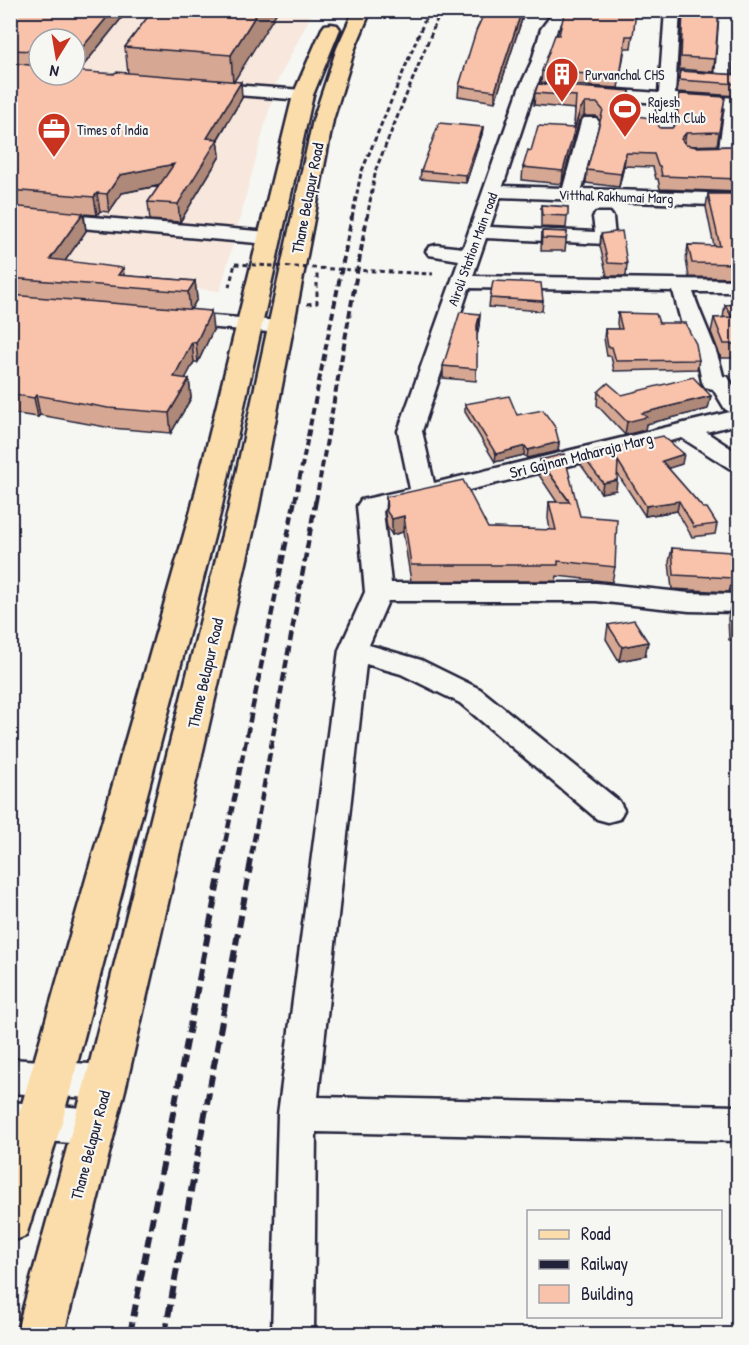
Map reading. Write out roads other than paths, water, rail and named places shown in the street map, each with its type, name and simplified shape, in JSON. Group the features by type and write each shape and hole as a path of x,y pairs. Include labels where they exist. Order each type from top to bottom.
{"main road":[{"name":"Thane Belapur Road","path":"10,1220 25,1121 52,1078 206,510 303,95 341,10"},
{"name":"Thane Belapur Road","path":"40,1335 95,1127 243,512 323,120 346,48 363,10"}],"street":[{"name":"Airoli Station Main road","path":"424,494 410,431 527,89 540,61 549,29 563,10"},
{"path":"664,134 673,10"},
{"path":"724,80 733,29 728,10"},
{"path":"668,75 690,77"},
{"path":"187,87 303,95"},
{"path":"527,89 550,90"},
{"path":"574,92 735,105 726,154 690,152"},
{"path":"571,194 590,122"},
{"name":"Vitthal Rakhumai Marg","path":"493,191 738,200"},
{"path":"10,216 269,238"},
{"path":"478,232 605,238 603,217"},
{"path":"436,252 470,255"},
{"path":"460,282 738,286"},
{"path":"681,285 693,325 707,352 713,382 720,382 733,404 738,407"},
{"path":"158,318 281,327"},
{"name":"Sri Gajnan Maharaja Marg","path":"378,592 370,506 738,417"},
{"path":"685,429 738,463"},
{"path":"293,1335 297,1114 353,650 378,592 596,592 689,602 738,603"},
{"path":"353,650 411,667 470,696 608,810"},
{"path":"10,1077 106,1082"},
{"path":"297,1114 738,1124"},
{"path":"25,1121 95,1127"}],"railway":[{"path":"352,218 361,173 429,10"},
{"path":"367,218 376,169 441,10"},
{"path":"295,501 352,217"},
{"path":"316,501 367,217"},
{"path":"220,868 295,499"},
{"path":"249,868 316,499"},
{"path":"130,1334 221,867"},
{"path":"165,1334 250,867"}],"place":[{"name":"Purvanchal CHS","path":"562,103"},
{"name":"Rajesh Health Club","path":"625,138"},
{"name":"Times of India","path":"54,158"}]}
